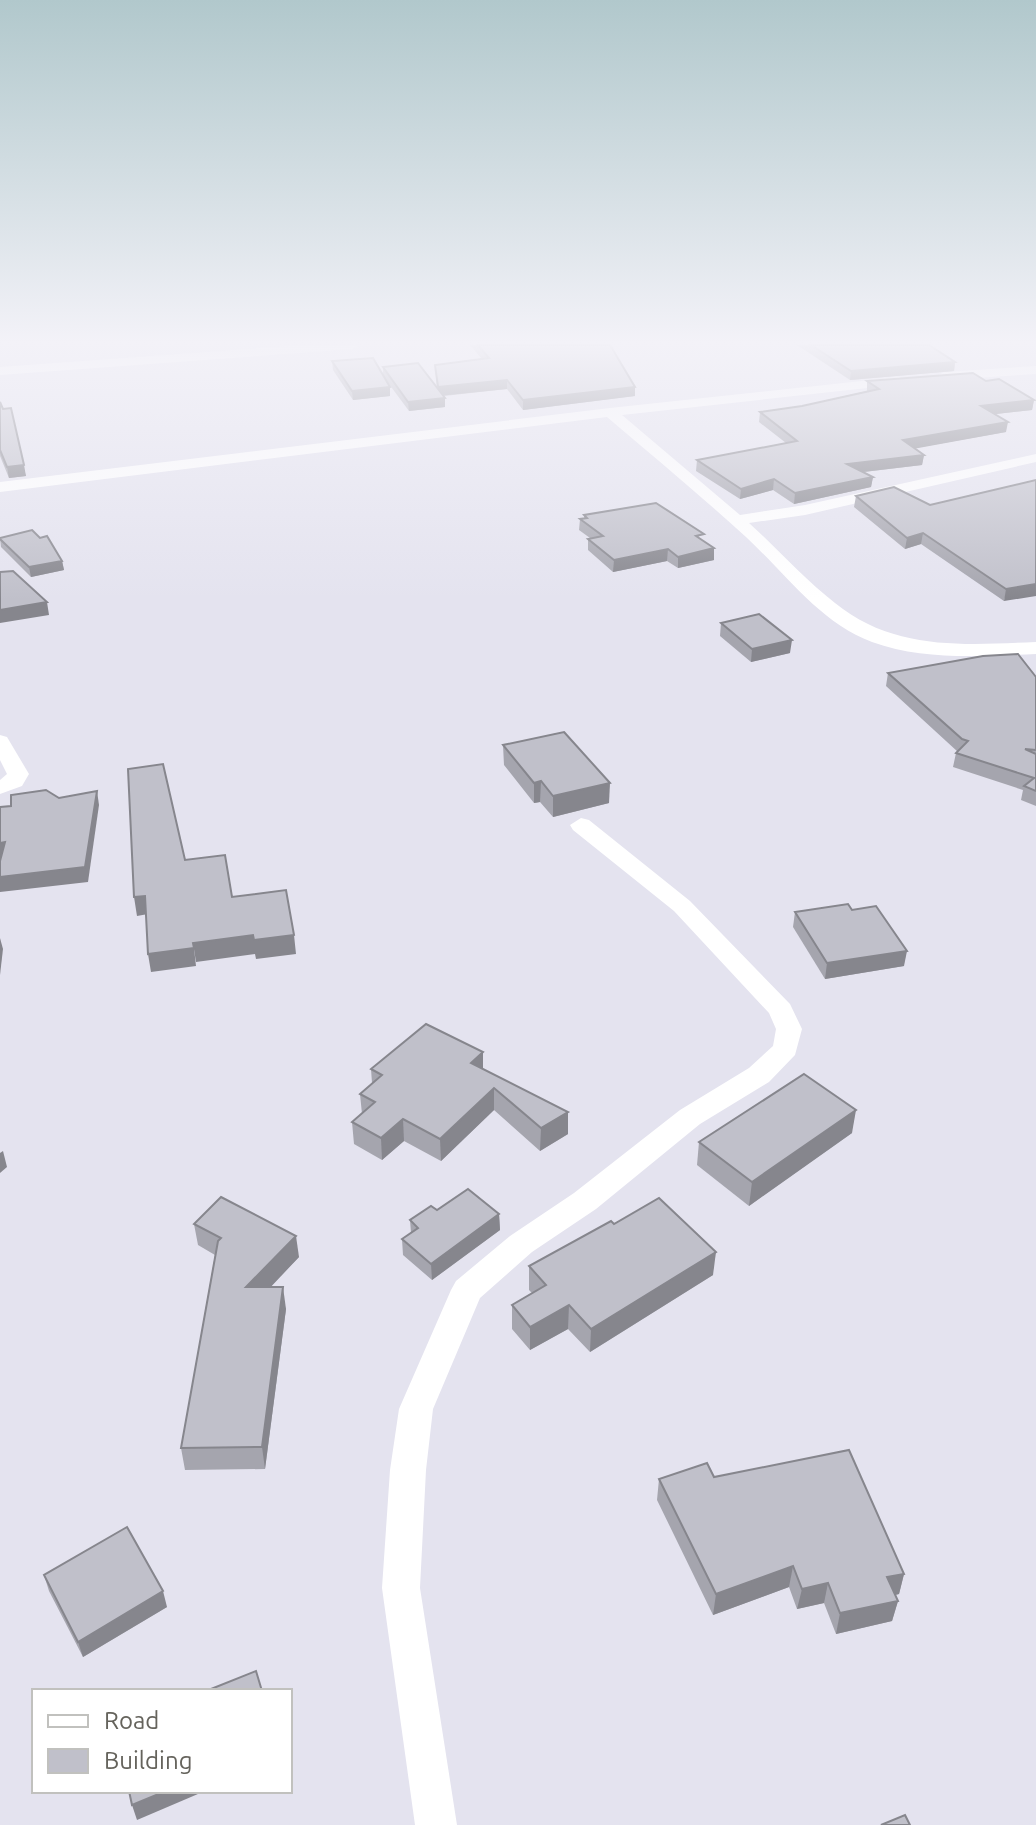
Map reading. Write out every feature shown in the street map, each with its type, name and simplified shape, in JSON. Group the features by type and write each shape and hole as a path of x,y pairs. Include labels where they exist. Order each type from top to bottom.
{"street":[{"path":"0,487 467,430"},
{"path":"631,430 736,520 834,611 869,634 936,650 1036,648"},
{"path":"736,520 805,510 1036,458"},
{"path":"0,741 18,774 14,781 0,788"},
{"path":"436,1825 401,1588 408,1470 416,1409 467,1290 521,1244 585,1201 690,1117 759,1075 786,1049 789,1029 781,1010 682,906 581,825"}],"building":[{"path":"0,430 16,430 24,465 7,467 0,450"},
{"path":"783,430 960,430 903,440 924,455 847,464 873,477 795,493 774,479 741,489 697,460 797,441"},
{"path":"1036,480 1036,584 1006,589 923,533 907,538 856,496 894,487 930,505"},
{"path":"656,503 704,534 696,536 714,548 678,557 668,549 614,560 588,539 603,536 580,519 587,518 584,515"},
{"path":"32,530 40,538 47,536 62,561 29,567 0,539"},
{"path":"13,571 47,602 0,610 0,572"},
{"path":"759,614 792,640 752,649 721,623"},
{"path":"1018,654 1036,677 1036,750 1025,749 1036,754 1036,791 1024,786 1034,778 956,753 968,741 888,673 983,656"},
{"path":"564,732 610,783 553,796 541,781 534,783 503,745"},
{"path":"163,764 185,860 225,855 232,897 286,890 294,935 254,940 253,935 193,943 194,948 148,954 145,896 134,897 128,769"},
{"path":"46,790 59,798 97,791 85,867 0,877 5,842 0,843 0,807 11,806 11,795"},
{"path":"848,904 852,910 876,906 907,951 827,963 795,912"},
{"path":"426,1024 483,1052 471,1063 568,1112 541,1128 494,1088 440,1139 403,1119 381,1138 352,1122 375,1102 360,1094 382,1075 371,1069"},
{"path":"804,1074 856,1110 752,1182 699,1142"},
{"path":"468,1189 499,1214 431,1264 402,1239 418,1228 410,1220 431,1206 437,1210"},
{"path":"221,1197 296,1236 246,1287 283,1287 262,1447 181,1448 221,1238 194,1224"},
{"path":"659,1198 716,1252 591,1329 569,1305 530,1327 512,1305 546,1285 529,1266"},
{"path":"849,1450 904,1574 887,1577 898,1601 840,1613 828,1583 802,1589 793,1566 716,1594 659,1479 707,1463 714,1477"},
{"path":"127,1527 163,1591 78,1642 44,1575"},
{"path":"256,1671 261,1689 211,1689"},
{"path":"129,1793 161,1793 132,1805"},
{"path":"905,1815 910,1825 881,1825"}]}
